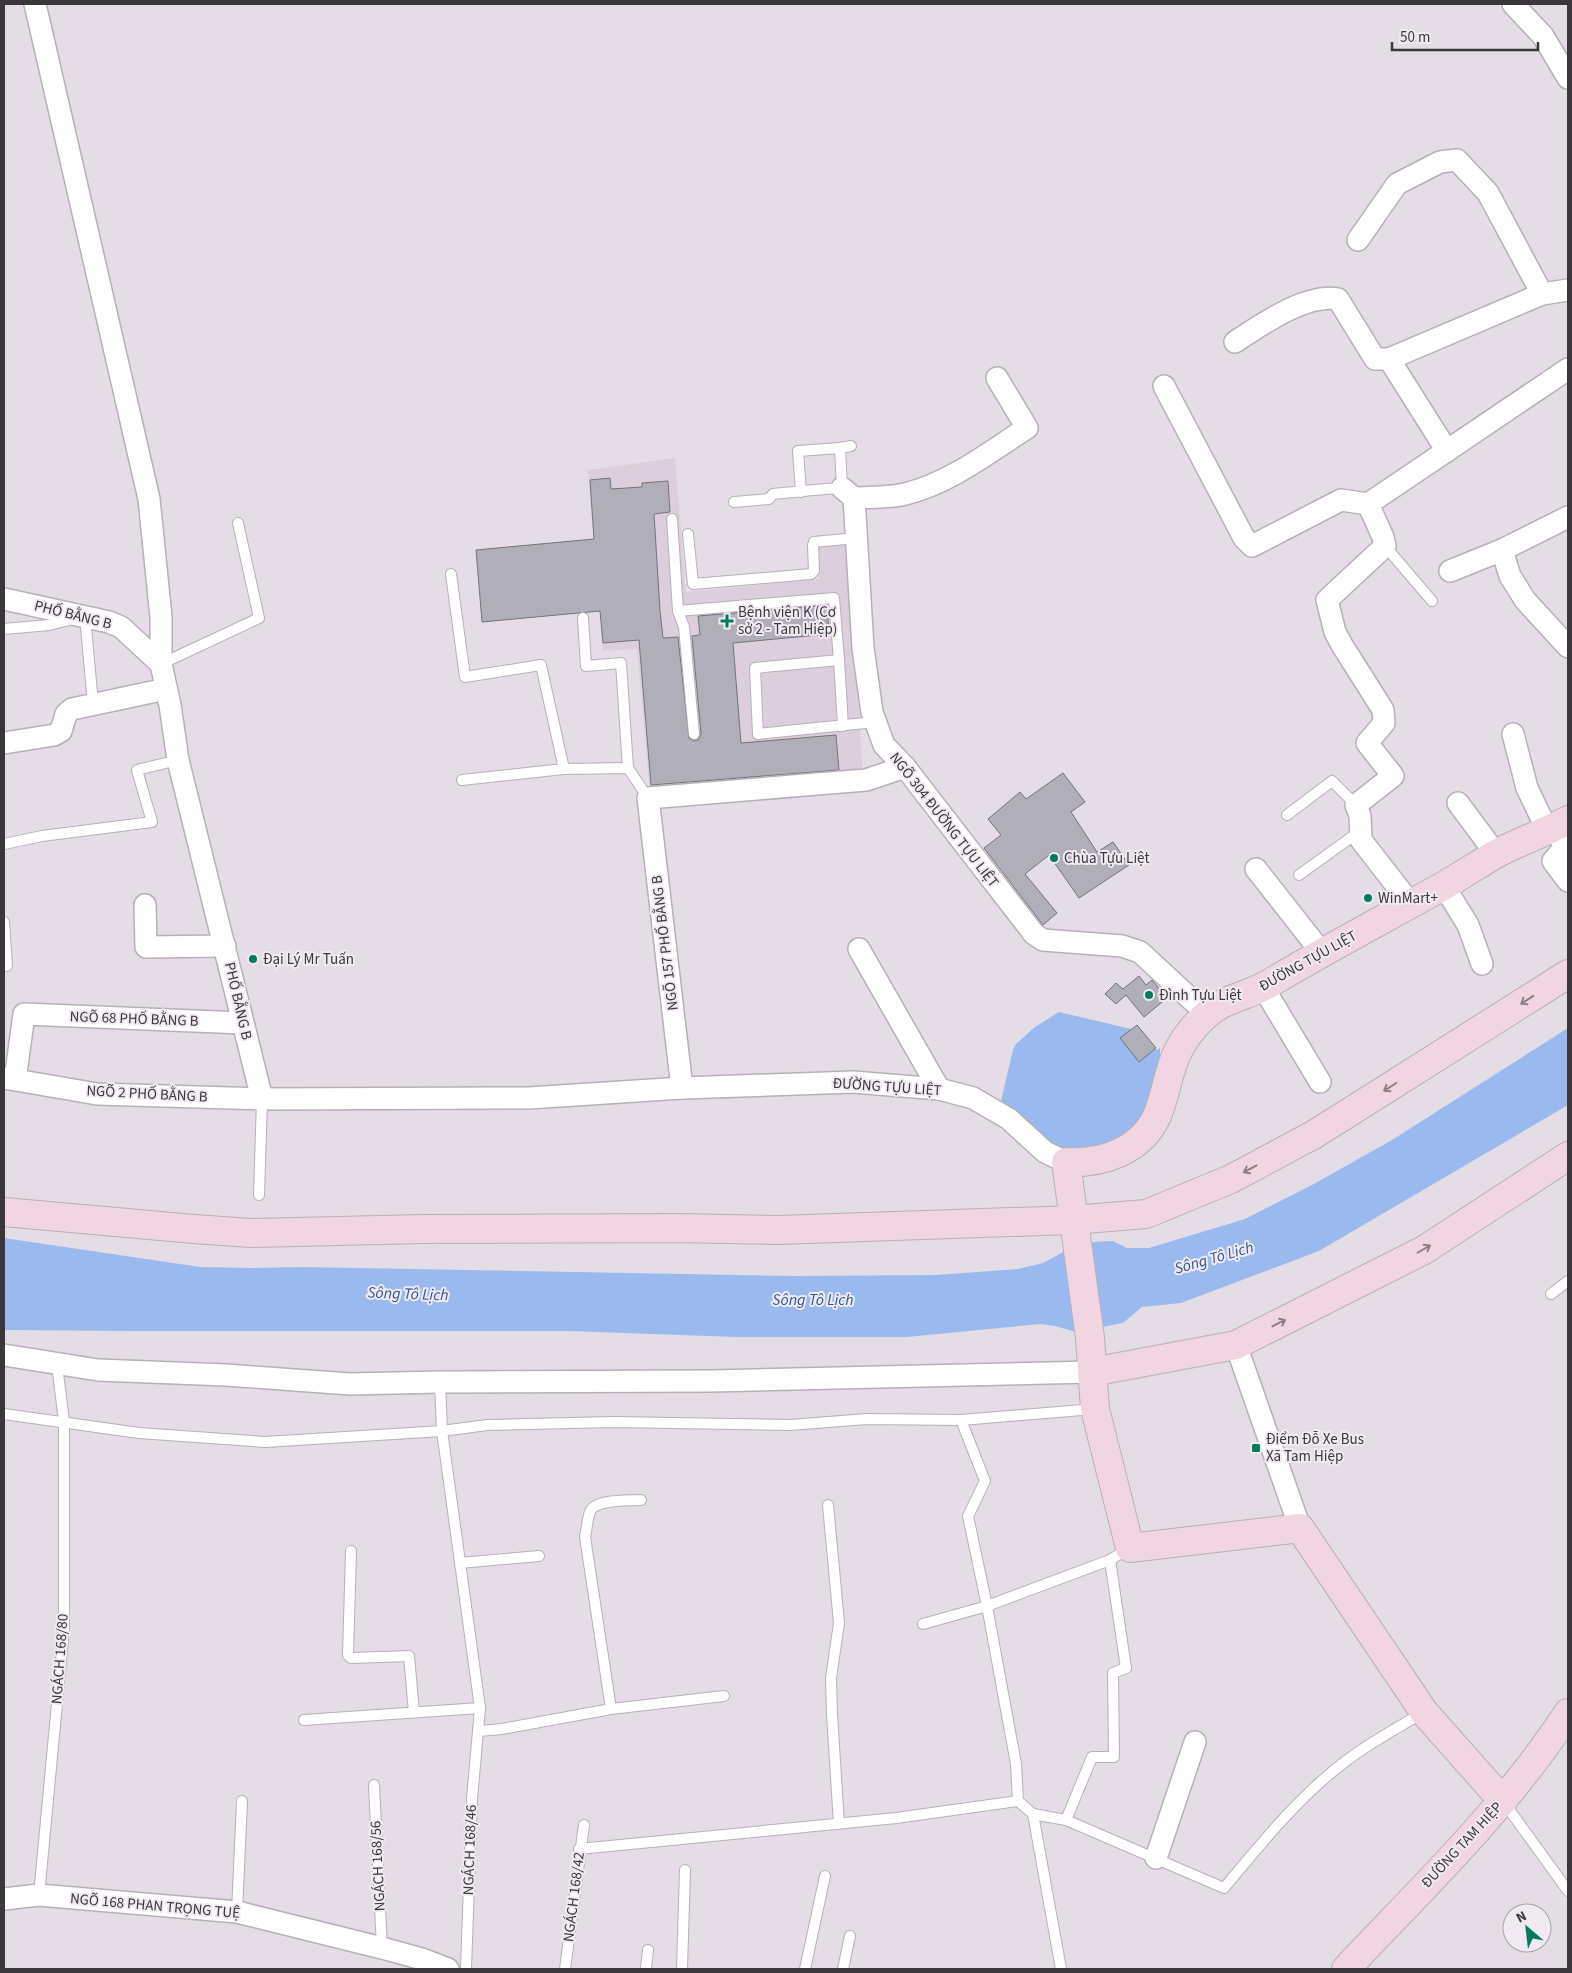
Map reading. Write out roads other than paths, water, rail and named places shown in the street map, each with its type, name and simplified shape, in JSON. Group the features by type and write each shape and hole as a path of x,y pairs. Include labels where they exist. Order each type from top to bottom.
{"street":[{"path":"35,4 149,499 161,617 161,664"},
{"path":"1513,4 1542,36 1568,78"},
{"path":"1358,240 1397,184 1440,162 1457,160 1488,193 1542,294"},
{"path":"1235,342 1282,312 1328,298 1338,299 1375,359 1389,359 1542,294 1568,290"},
{"path":"1389,359 1447,451"},
{"path":"1164,386 1244,538 1252,546 1341,500 1368,504 1568,370"},
{"path":"848,493 902,494 930,487 948,479 1026,428 997,378"},
{"name":"NGÕ 304 ĐƯỜNG TỰU LIỆT","path":"848,493 856,538 864,648 872,712 884,745 905,767 1034,934 1043,940 1122,946 1140,952 1207,1014"},
{"path":"1368,504 1383,537 1385,546 1327,600 1335,632 1383,710 1384,723 1368,739 1367,743 1393,776 1356,805 1360,816 1361,840 1410,903"},
{"path":"1450,571 1502,550 1568,517"},
{"path":"1502,550 1510,576 1525,600 1568,647"},
{"name":"PHỐ BẰNG B","path":"4,599 85,616 121,628 161,664 170,705 178,760 262,1099"},
{"path":"4,743 54,735 61,731 66,714 72,708 166,689"},
{"path":"1513,734 1527,788 1557,827 1565,847 1553,861 1568,881"},
{"path":"648,798 866,780 905,767"},
{"name":"NGÕ 157 PHỐ BẰNG B","path":"648,798 682,1088"},
{"path":"1458,803 1496,854"},
{"name":"ĐƯỜNG TỰU LIỆT","path":"682,1088 853,1082 939,1089 973,1098 1009,1119 1045,1152 1066,1162 1083,1163 1108,1158 1129,1149 1146,1134 1157,1116 1177,1052 1189,1032 1207,1014 1221,1004 1263,987 1410,903 1444,886 1496,854 1557,827"},
{"path":"1256,869 1322,953"},
{"path":"1444,886 1468,926 1482,964"},
{"path":"145,905 146,947 225,946"},
{"path":"859,949 939,1089"},
{"path":"4,1212 251,1233 422,1229 677,1228 1075,1233 1146,1214 1231,1179 1316,1134 1568,974"},
{"path":"1263,987 1320,1082"},
{"name":"NGÕ 68 PHỐ BẰNG B","path":"9,1079 24,1014 243,1023"},
{"name":"NGÕ 2 PHỐ BẰNG B","path":"9,1079 97,1094 262,1099"},
{"path":"262,1099 529,1098 682,1088"},
{"path":"1066,1162 1090,1338 1095,1409 1120,1554 1300,1528"},
{"path":"4,1356 98,1370 226,1375 350,1384 712,1381 1092,1372 1236,1345 1424,1250 1564,1163"},
{"path":"1236,1345 1300,1528 1424,1712 1503,1801"},
{"name":"ĐƯỜNG TAM HIỆP","path":"1346,1969 1503,1801 1553,1736 1568,1713"},
{"path":"1156,1858 1196,1742"},
{"name":"NGÕ 168 PHAN TRỌNG TUỆ","path":"4,1898 39,1895 238,1912 422,1959 440,1968"}],"lane":[{"path":"734,502 769,499 773,494 801,492 848,493 846,447 798,450 801,492"},
{"path":"672,519 678,611 684,627 694,734"},
{"path":"161,664 259,618 238,523"},
{"path":"688,534 693,584 811,574 814,571 814,542 856,538"},
{"path":"1385,546 1432,601"},
{"path":"451,574 465,677 541,666 564,769"},
{"path":"678,611 834,598 843,726"},
{"path":"4,629 49,626 85,616 92,704"},
{"path":"582,618 586,666 621,663 628,768 648,798"},
{"path":"838,660 755,668 758,734 876,722"},
{"path":"4,844 152,822 137,770 178,760"},
{"path":"462,780 564,769 628,768"},
{"path":"1287,815 1332,781 1356,805"},
{"path":"1299,875 1360,831"},
{"path":"4,922 7,966"},
{"path":"259,1194 262,1099"},
{"path":"1551,1294 1568,1281"},
{"name":"NGÁCH 168/80","path":"39,1895 64,1629 64,1421 57,1365"},
{"name":"NGÁCH 168/46","path":"440,1382 442,1431 480,1708 472,1799 466,1969"},
{"path":"4,1414 139,1433 265,1442 442,1431 488,1425 603,1423 790,1425 867,1419 961,1420 1095,1409"},
{"path":"961,1420 984,1481 968,1516 987,1606 1016,1764 1018,1801"},
{"path":"611,1709 585,1537 590,1512 594,1506 603,1503 641,1500"},
{"path":"828,1505 839,1623 831,1678 839,1824"},
{"path":"350,1551 348,1655 351,1658 409,1656 414,1712"},
{"path":"923,1624 987,1606 1120,1554 1126,1668 1114,1673 1114,1757 1092,1757 1066,1820"},
{"path":"460,1563 539,1556"},
{"path":"479,1731 502,1729 611,1709 724,1696"},
{"path":"304,1720 480,1708"},
{"path":"580,1849 896,1818 1018,1801 1034,1814 1066,1820 1224,1888 1289,1811 1326,1777 1365,1747 1424,1712"},
{"name":"NGÁCH 168/56","path":"374,1785 382,1948"},
{"path":"238,1912 242,1801"},
{"path":"1503,1801 1568,1891"},
{"path":"1034,1814 1061,1969"},
{"name":"NGÁCH 168/42","path":"565,1969 584,1825"},
{"path":"682,1969 685,1870"},
{"path":"805,1969 825,1876"},
{"path":"843,1969 850,1936"},
{"path":"646,1969 648,1950"}],"water":[{"path":"1059,1012 1131,1029 1142,1059 1156,1048 1156,1050 1160,1048 1160,1076 1145,1133 1065,1155 1001,1101 1016,1044 1035,1027"},
{"name":"Sông Tô Lịch","path":"1568,1028 1568,1105 1319,1251 1181,1303 1142,1307 1123,1323 1076,1332 1040,1324 907,1337 736,1337 569,1331 4,1330 4,1238 200,1267 300,1267 796,1276 936,1275 1018,1269 1043,1263 1065,1251 1093,1242 1113,1241 1127,1248 1149,1248 1245,1219 1312,1185 1392,1140"}],"place":[{"name":"Bệnh viện K (Cơ sở 2 - Tam Hiệp)","path":"727,621"},
{"name":"Chùa Tựu Liệt","path":"1054,858"},
{"name":"WinMart+","path":"1368,898"},
{"name":"Đại Lý Mr Tuấn","path":"253,959"},
{"name":"Đình Tựu Liệt","path":"1149,995"},
{"name":"Điểm Đỗ Xe Bus Xã Tam Hiệp","path":"1256,1448"}]}
